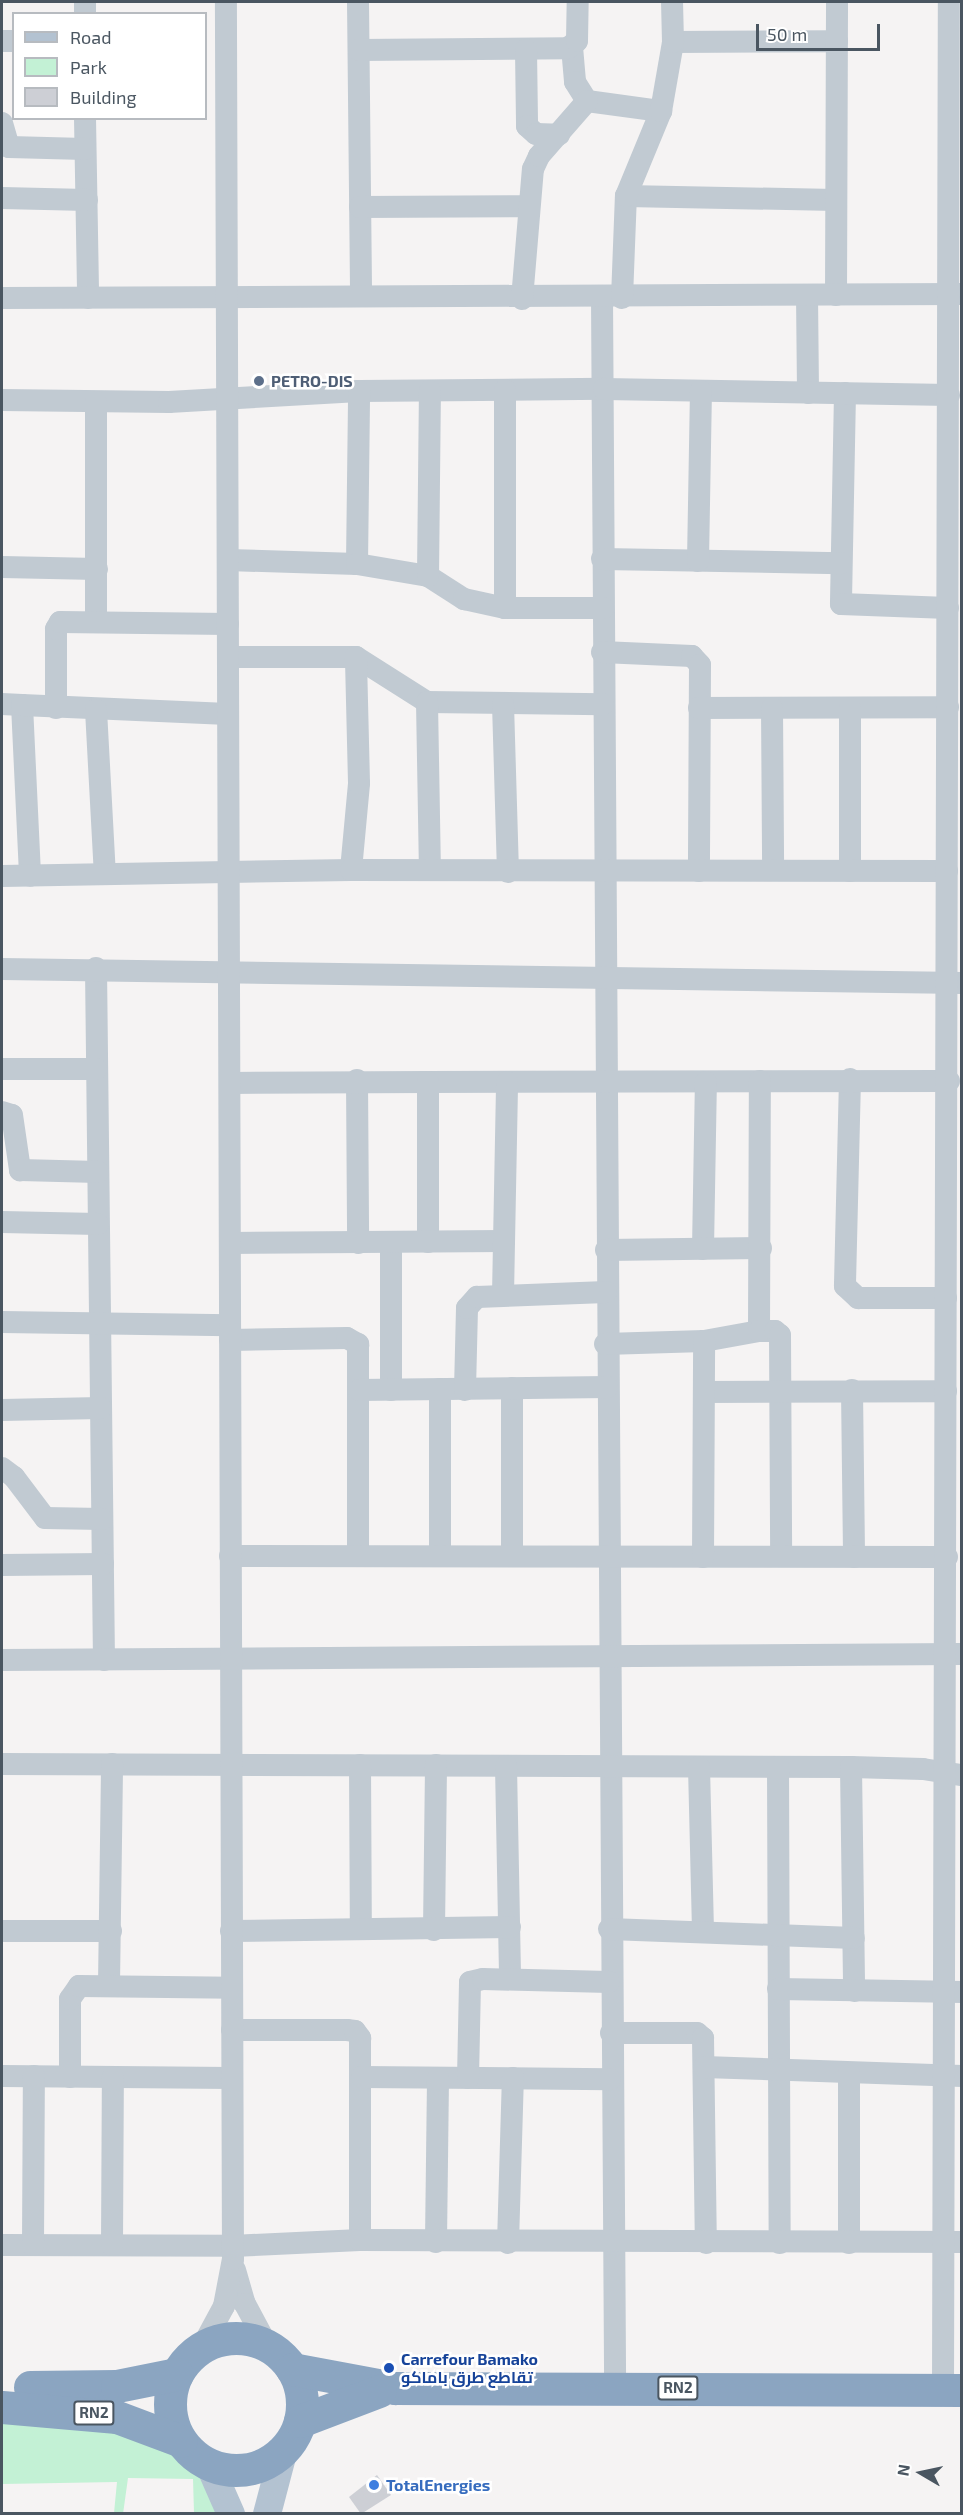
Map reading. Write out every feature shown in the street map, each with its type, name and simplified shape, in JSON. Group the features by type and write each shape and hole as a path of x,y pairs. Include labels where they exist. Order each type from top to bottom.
{"highway":[{"path":"239,2338 267,2345 292,2368 301,2394 300,2421 284,2449 249,2469 209,2464 181,2441 170,2403 177,2374 202,2347 239,2338"},
{"name":"RN2","path":"292,2368 395,2388"},
{"name":"RN2","path":"2,2386 117,2386 177,2374"},
{"name":"RN2","path":"300,2421 358,2395 395,2388 952,2390"},
{"name":"RN2","path":"2,2407 117,2417 181,2441"}],"main road":[{"path":"267,2514 284,2449"},
{"path":"209,2464 231,2514"}],"street":[{"path":"202,2347 224,2306 232,2252 226,2"},
{"path":"358,2 361,296"},
{"path":"578,2 577,41 572,47 575,82 587,102"},
{"path":"615,2388 610,2244 611,2033 605,1344 606,870 602,652 604,389 612,298 626,196 661,111 673,42 672,2"},
{"path":"836,295 837,2"},
{"path":"949,2 955,294 949,395 948,608 955,637 948,707 947,870 956,983 949,1081 946,1298 954,1325 946,1391 947,1557 954,1654 955,1775 952,2390"},
{"path":"673,42 837,41"},
{"path":"359,50 526,50 572,47"},
{"path":"526,50 527,126 536,134 559,135"},
{"path":"587,102 661,111"},
{"path":"522,299 527,206 539,156 587,102"},
{"path":"85,120 88,298"},
{"path":"2,123 9,147 85,149"},
{"path":"626,196 836,200"},
{"path":"2,198 87,200"},
{"path":"360,207 527,206"},
{"path":"2,298 361,296 522,299 955,294"},
{"path":"807,295 808,393"},
{"path":"2,400 96,402 359,391 604,389 949,395"},
{"path":"428,576 430,390"},
{"path":"505,390 505,608"},
{"path":"357,564 359,391"},
{"path":"698,561 701,391"},
{"path":"844,393 840,602 846,607 948,608"},
{"path":"96,402 96,620"},
{"path":"602,559 841,563"},
{"path":"228,560 357,564 428,576 464,599 505,608 603,608"},
{"path":"2,567 97,569"},
{"path":"56,708 57,625 96,620 228,624"},
{"path":"602,652 692,656 700,665 699,871"},
{"path":"228,657 356,657 427,702 603,704"},
{"path":"351,870 359,783 356,657"},
{"path":"427,702 430,870"},
{"path":"503,704 508,872"},
{"path":"30,876 12,705 96,711 228,714"},
{"path":"699,708 948,707"},
{"path":"772,708 773,870"},
{"path":"850,708 850,871"},
{"path":"96,711 105,874"},
{"path":"2,876 351,870 508,872 947,870"},
{"path":"2,969 96,968 229,976 604,974 956,983"},
{"path":"96,968 104,1660"},
{"path":"2,1069 96,1069"},
{"path":"230,1083 357,1080 428,1082 604,1080 706,1082 850,1079 949,1081"},
{"path":"850,1079 845,1286 858,1298 946,1298"},
{"path":"357,1080 358,1243"},
{"path":"759,1331 760,1081"},
{"path":"428,1082 428,1242"},
{"path":"503,1295 507,1082"},
{"path":"703,1249 706,1082"},
{"path":"2,1112 12,1115 20,1170 98,1172"},
{"path":"2,1222 99,1224"},
{"path":"230,1243 504,1241"},
{"path":"391,1242 391,1390"},
{"path":"606,1250 761,1248"},
{"path":"465,1390 467,1308 477,1297 606,1292"},
{"path":"2,1322 100,1325 353,1340 359,1351 358,1556"},
{"path":"605,1344 704,1341 759,1331 775,1331 780,1335 781,1556"},
{"path":"703,1557 704,1341"},
{"path":"359,1390 607,1387"},
{"path":"512,1388 512,1556"},
{"path":"440,1389 440,1556"},
{"path":"852,1390 854,1557"},
{"path":"705,1392 946,1391"},
{"path":"2,1410 101,1408"},
{"path":"2,1467 15,1477 45,1518 102,1519"},
{"path":"230,1556 947,1557"},
{"path":"2,1564 103,1564"},
{"path":"2,1660 954,1654"},
{"path":"2,1764 851,1767 923,1769 955,1775"},
{"path":"109,1984 112,1764"},
{"path":"360,1765 361,1929"},
{"path":"434,1930 436,1765"},
{"path":"506,1766 510,1979"},
{"path":"699,1767 703,1932"},
{"path":"778,1767 780,2243"},
{"path":"851,1767 854,1991"},
{"path":"231,1931 434,1930 510,1927"},
{"path":"609,1929 854,1938"},
{"path":"2,1931 111,1932"},
{"path":"468,2078 467,1990 475,1979 609,1982"},
{"path":"70,2077 72,1991 79,1986 109,1984 232,1988"},
{"path":"778,1989 953,1992"},
{"path":"232,2030 355,2031 360,2038 362,2078 360,2240"},
{"path":"611,2033 697,2033 703,2038 706,2243"},
{"path":"704,2067 953,2076"},
{"path":"849,2073 849,2243"},
{"path":"2,2076 232,2078"},
{"path":"33,2245 34,2076"},
{"path":"112,2245 113,2077"},
{"path":"362,2078 610,2079"},
{"path":"436,2242 438,2078"},
{"path":"508,2243 513,2078"},
{"path":"2,2245 112,2245 232,2252 360,2240 610,2244 953,2242"},
{"path":"232,2252 245,2304 267,2345"}],"green space":[{"path":"2,2418 114,2426 175,2446 203,2473 217,2513 194,2513 193,2479 128,2478 123,2514 114,2513 117,2482 2,2484"}],"building":[{"name":"TotalEnergies","path":"377,2475 391,2495 361,2514 349,2497"}],"place":[{"name":"PETRO-DIS","path":"259,381"},
{"name":"Carrefour Bamako تقاطع طرق باماكو","path":"389,2368"},
{"name":"TotalEnergies","path":"374,2485"}]}
